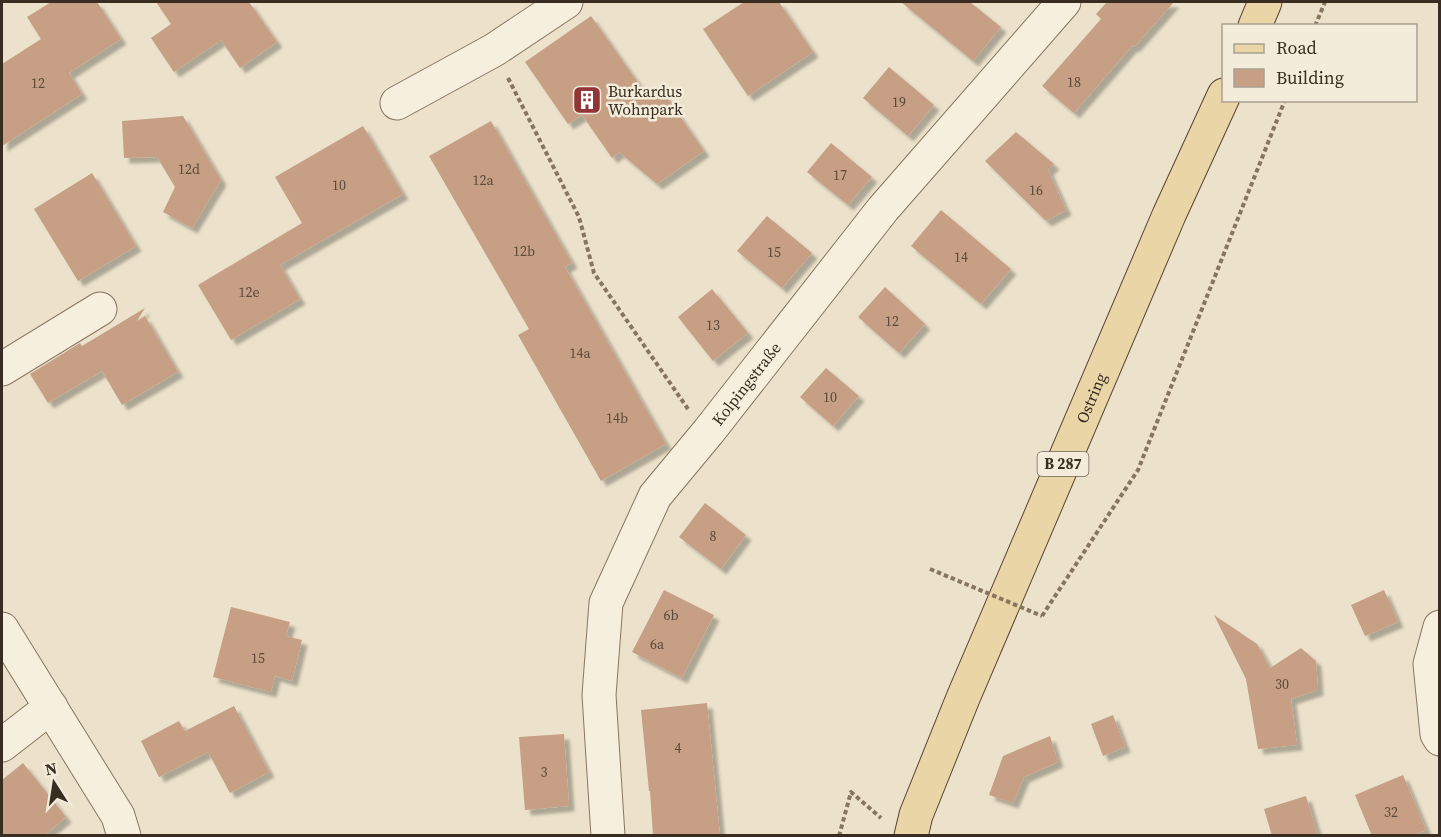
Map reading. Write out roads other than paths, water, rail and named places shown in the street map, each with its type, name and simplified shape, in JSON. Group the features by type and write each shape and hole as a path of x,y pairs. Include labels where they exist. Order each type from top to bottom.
{"main road":[{"path":"1256,24 1265,2"},
{"name":"Ostring","path":"911,836 916,816 963,698 1169,216 1222,99"}],"street":[{"path":"397,104 494,50 566,2"},
{"name":"Kolpingstraße","path":"608,836 599,695 606,603 655,496 709,431 883,209 1064,2"},
{"path":"2,369 100,309"},
{"path":"1440,627 1430,664 1437,734 1440,739"},
{"path":"2,629 118,816 124,836"},
{"path":"2,745 51,707"}],"place":[{"name":"Burkardus Wohnpark","path":"587,100"}]}
